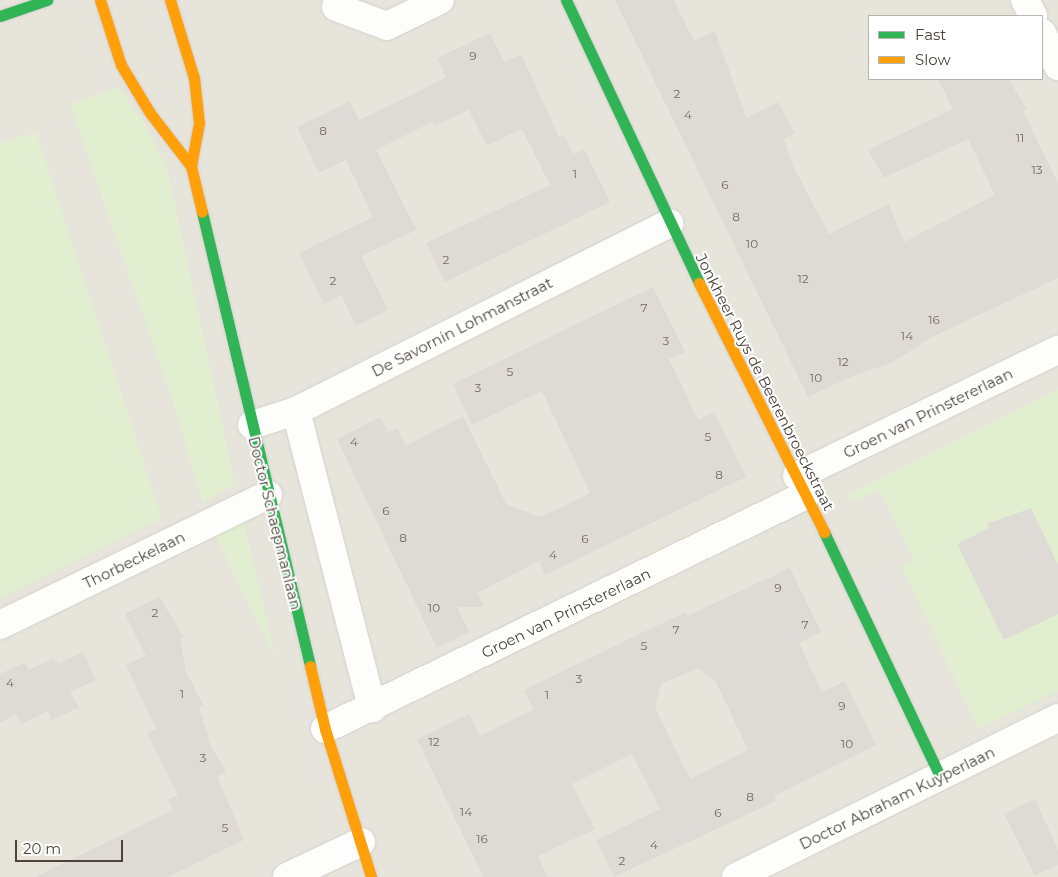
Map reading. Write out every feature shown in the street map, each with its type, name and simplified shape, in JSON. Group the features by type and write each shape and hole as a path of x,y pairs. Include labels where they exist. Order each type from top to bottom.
{"street":[{"path":"0,16 47,0"},
{"name":"Doctor Schaepmanlaan","path":"100,0 121,65 150,113 191,166"},
{"name":"Doctor Schaepmanlaan","path":"170,0 194,78 199,123 191,166 325,729 371,877"},
{"path":"336,7 387,26 440,0"},
{"name":"Jonkheer Ruys de Beerenbroeckstraat","path":"566,0 669,223 802,486 940,776"},
{"path":"1025,0 1032,15"},
{"path":"1043,35 1058,66"},
{"name":"De Savornin Lohmanstraat","path":"252,425 296,410 669,223"},
{"name":"Groen van Prinstererlaan","path":"325,729 372,708 802,486 1058,350"},
{"path":"296,410 372,708"},
{"name":"Thorbeckelaan","path":"0,626 268,495"},
{"name":"Doctor Abraham Kuyperlaan","path":"736,877 1058,718"},
{"path":"287,877 361,842"}],"shaded area":[{"path":"0,0 1058,0 1058,877 0,877"},
{"path":"890,572 961,719 939,729 868,583"}],"green space":[{"path":"118,88 141,117 167,168 235,484 203,503 173,402 70,104"},
{"path":"36,132 162,519 0,598 0,143"},
{"path":"1058,389 1058,691 979,729 901,566 914,560 879,489 852,502 849,494"},
{"path":"243,520 276,659 214,532"}],"building":[{"path":"615,0 674,0 694,41 715,31 746,118 778,102 795,134 784,139 793,166 829,234 889,204 904,242 995,195 968,139 884,178 868,150 953,109 938,80 1009,80 1027,109 1023,111 1058,183 1058,278 932,337 891,363 857,374 808,397"},
{"path":"490,33 504,62 521,54 559,137 564,135 573,154 584,149 610,202 445,282 426,243 550,185 522,129 487,146 469,110 434,126 432,122 376,150 416,230 361,256 388,310 356,326 341,295 324,304 299,253 373,217 346,160 319,173 297,127 350,101 359,120 418,92 446,77 437,58"},
{"path":"653,287 685,352 669,359 698,420 714,412 746,477 545,575 539,561 477,593 484,607 457,607 469,632 437,648 337,439 380,417 388,432 397,428 406,446 463,416 506,504 541,517 590,493 542,391 472,425 453,384"},
{"path":"1031,508 1058,565 1058,614 1004,640 957,544 989,528 987,524"},
{"path":"790,568 821,632 799,643 822,692 845,681 876,745 774,796 776,801 614,877 596,840 660,809 632,754 572,784 595,829 538,856 548,877 483,877 417,739 469,714 480,736 533,710 524,690 685,612 687,616","holes":["698,668 716,682 748,750 690,779 655,708 661,684"]},
{"path":"159,597 184,637 180,639 186,671 203,705 199,707 210,744 226,772 217,776 244,840 168,877 35,877 173,810 168,799 178,795 147,733 156,729 126,665 146,656 125,614"},
{"path":"83,652 96,680 70,692 79,707 52,720 48,711 21,724 17,714 0,723 0,674 25,662 29,670 54,658 58,664"},
{"path":"1035,799 1058,850 1058,865 1035,876 1004,814"}],"traffic: fast":[{"path":"0,16 47,0"},
{"path":"566,0 699,283"},
{"path":"202,212 310,666"},
{"path":"824,532 940,776"}],"traffic: slow":[{"path":"100,0 121,65 150,113 191,166 202,212"},
{"path":"170,0 194,78 199,123 191,166"},
{"path":"699,283 824,532"},
{"path":"310,666 325,729 371,877"}]}
